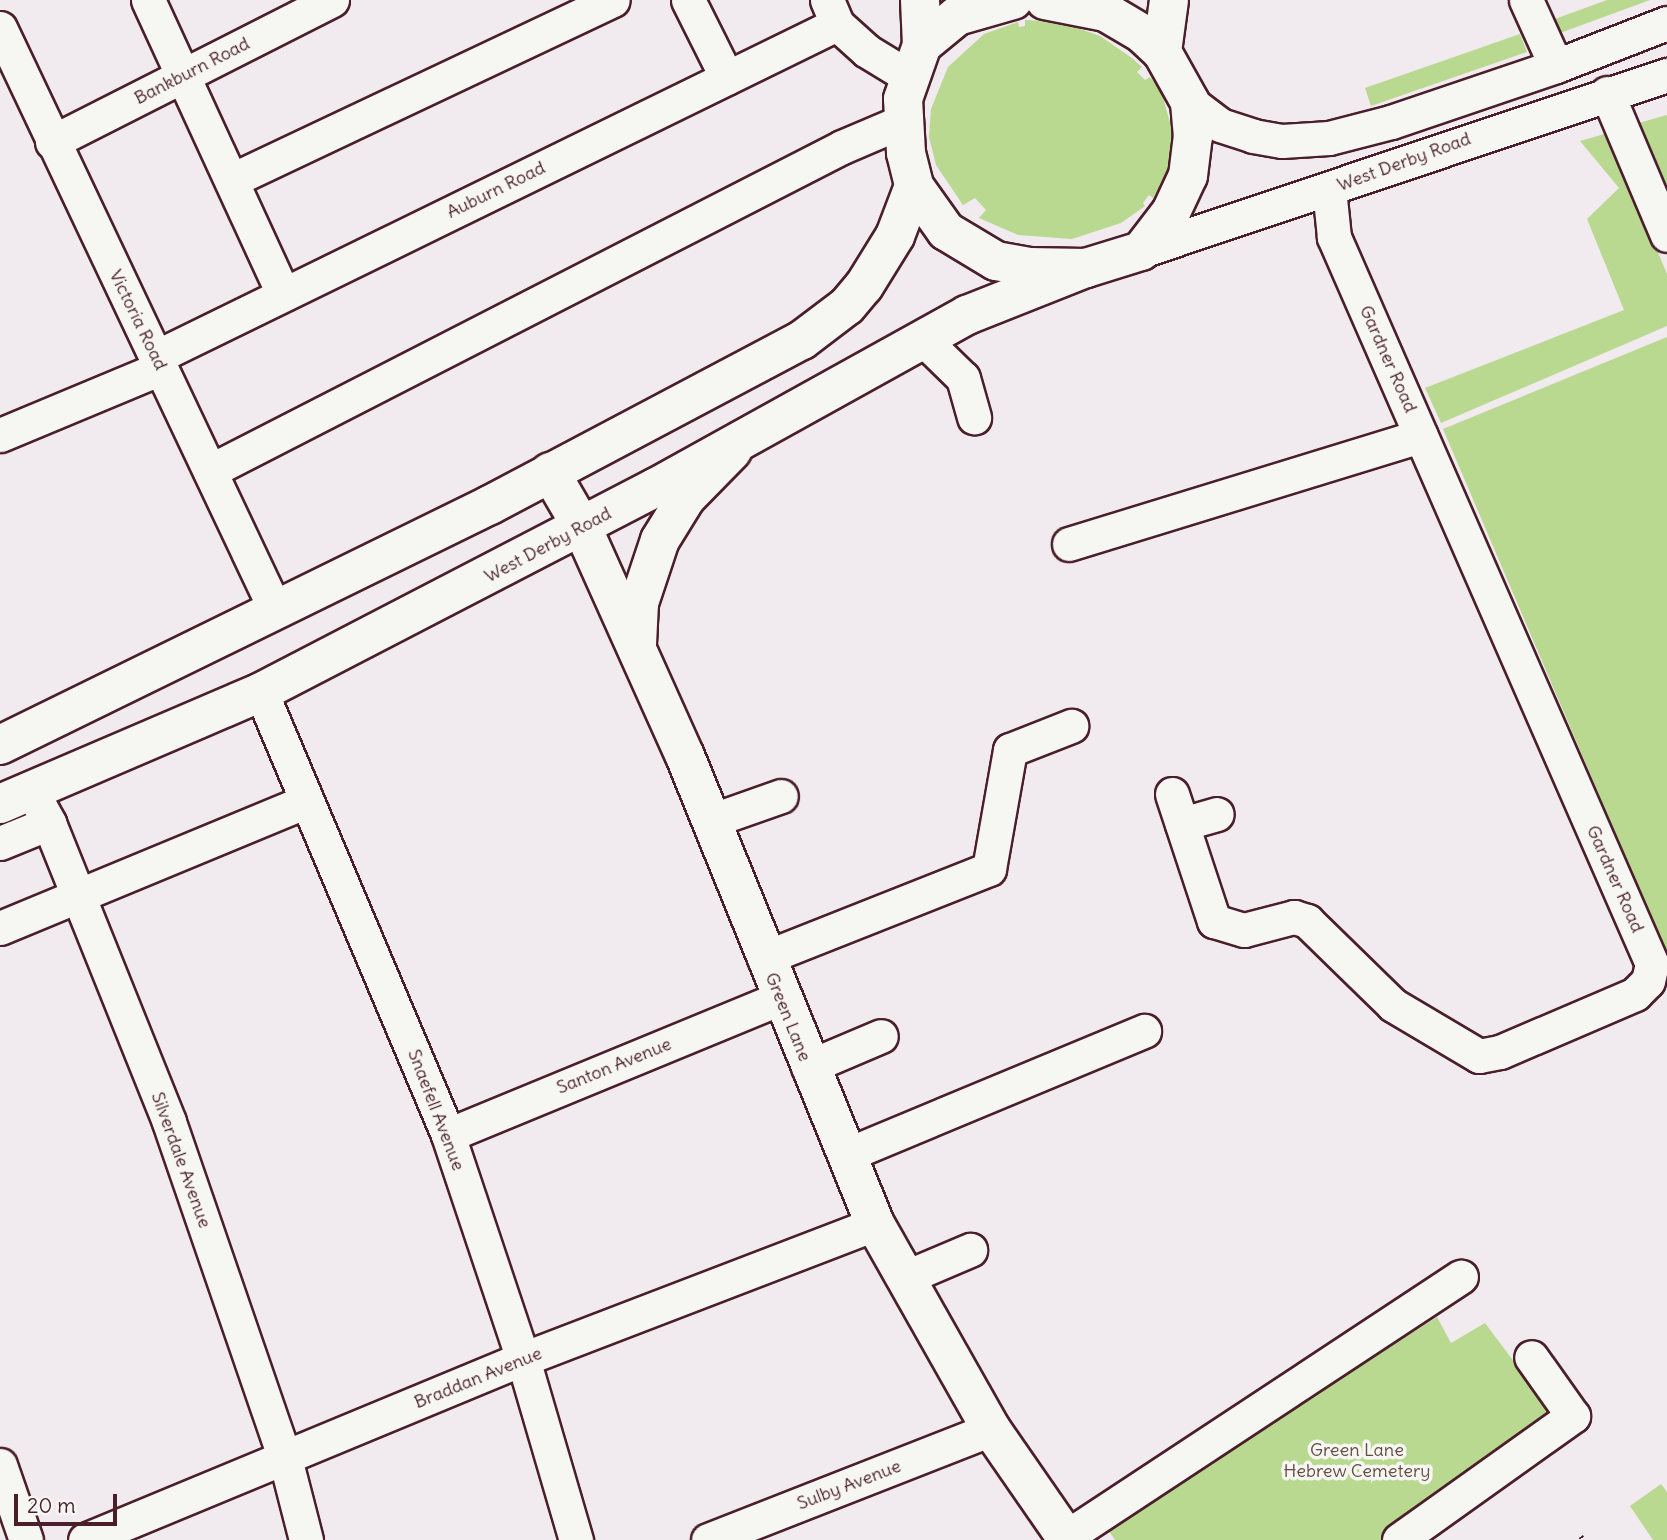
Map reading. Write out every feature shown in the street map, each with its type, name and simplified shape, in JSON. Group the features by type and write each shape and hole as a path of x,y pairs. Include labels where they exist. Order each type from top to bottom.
{"main road":[{"path":"920,0 915,60 902,121 914,186 946,231 996,261 1030,267 1086,268"},
{"path":"915,60 957,16 1013,0"},
{"path":"1045,0 1106,12 1143,34 1162,52 1190,102 1194,137 1188,176 1171,212 1141,251"},
{"path":"1162,52 1169,0"},
{"path":"0,745 276,611 550,472 722,383 832,319 848,306 882,261 914,186"},
{"name":"West Derby Road","path":"16,797 261,692 582,527 1003,298 1141,251"},
{"path":"637,650 639,603 660,540 686,498 746,438"},
{"name":"Green Lane","path":"550,472 582,527 637,650 875,1224 991,1429 1067,1539"}],"street":[{"path":"148,0 283,295"},
{"name":"Bankburn Road","path":"52,142 332,0"},
{"path":"232,180 613,0"},
{"path":"688,0 727,78"},
{"path":"1526,0 1556,66"},
{"path":"832,12 867,51 915,60"},
{"name":"Auburn Road","path":"0,435 158,363 283,295 727,78 832,12"},
{"path":"1190,102 1220,125 1253,136 1282,141 1329,138 1391,122 1556,66 1667,23"},
{"name":"Victoria Road","path":"0,28 276,611"},
{"name":"West Derby Road","path":"1141,251 1667,75"},
{"path":"1607,93 1667,235"},
{"path":"210,471 842,147 902,121"},
{"name":"Gardner Road","path":"1217,814 1177,809 1214,921 1244,930 1294,917 1307,921 1393,1005 1479,1056 1500,1052 1635,994 1648,981 1652,964 1334,237 1329,189"},
{"path":"924,340 963,378 974,417"},
{"path":"1069,544 1422,436"},
{"name":"Snaefell Avenue","path":"261,692 448,1135 523,1359 576,1540"},
{"path":"764,958 989,869 1010,750 1071,726"},
{"path":"710,821 781,796"},
{"name":"Silverdale Avenue","path":"16,797 49,823 169,1122 285,1458 306,1540"},
{"path":"0,928 307,801"},
{"path":"0,843 49,823"},
{"name":"Santon Avenue","path":"448,1135 780,998"},
{"path":"842,1146 913,1116 1144,1031"},
{"path":"808,1067 881,1037"},
{"name":"Braddan Avenue","path":"85,1540 523,1359 875,1224"},
{"path":"904,1278 970,1250"},
{"path":"1067,1539 1461,1277"},
{"path":"1399,1540 1573,1416 1531,1357"},
{"name":"Sulby Avenue","path":"708,1540 991,1429"},
{"path":"0,1465 26,1540"}],"green space":[{"path":"1607,0 1650,0 1560,33 1555,19"},
{"path":"1025,20 1061,22 1100,36 1142,67 1137,72 1145,80 1150,77 1161,91 1173,133 1167,172 1153,198 1149,195 1143,203 1145,206 1121,223 1072,239 1018,235 979,218 986,210 975,198 963,205 936,165 929,137 931,109 948,67 984,34 1018,22 1019,27 1025,26"},
{"path":"1520,34 1527,52 1371,106 1365,88"},
{"path":"1667,115 1667,206 1635,124"},
{"path":"1608,133 1667,274 1667,326 1441,423 1425,388 1624,310 1587,219 1619,188 1580,141"},
{"path":"1667,337 1667,954 1443,429"},
{"name":"Green Lane Hebrew Cemetery","path":"1437,1317 1451,1343 1485,1323 1553,1414 1381,1540 1115,1540 1106,1527"},
{"path":"1661,1484 1667,1492 1667,1540 1653,1540 1630,1506"}]}
